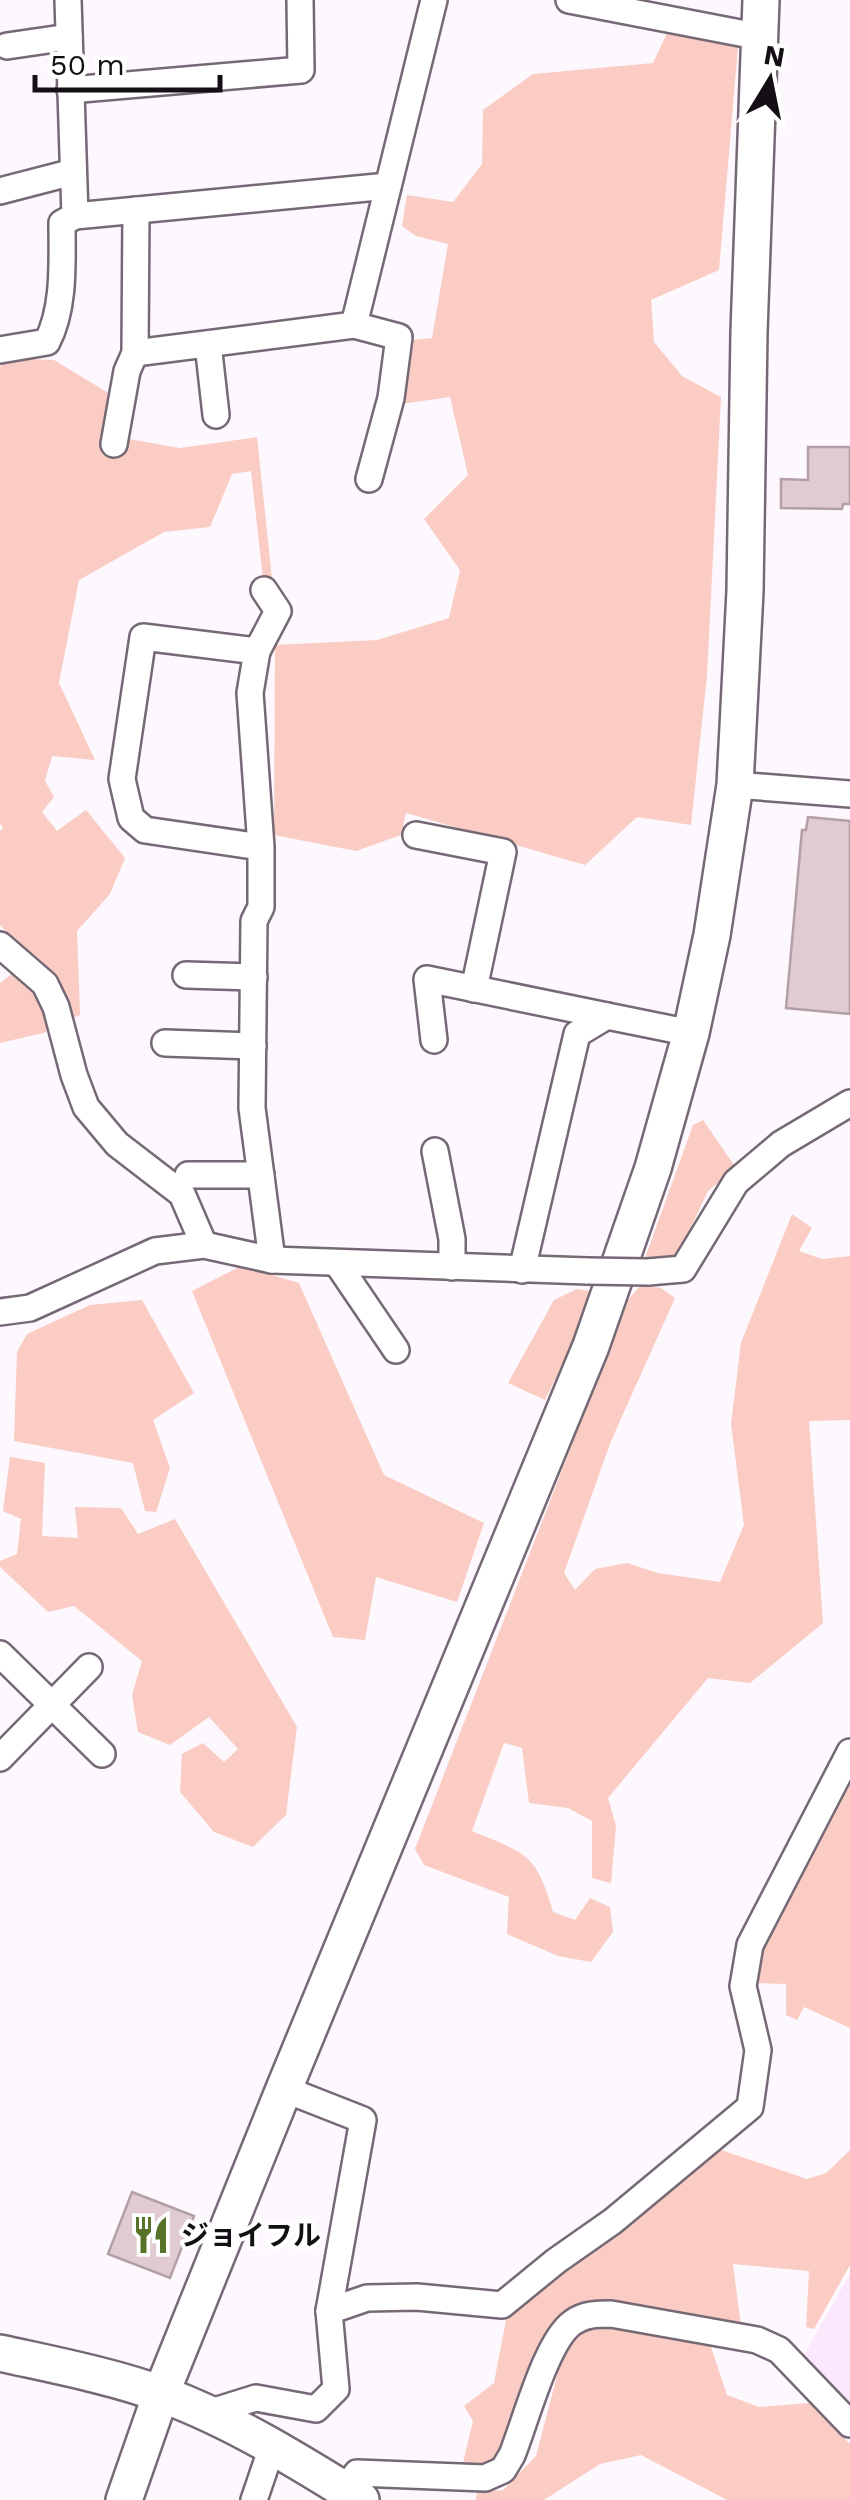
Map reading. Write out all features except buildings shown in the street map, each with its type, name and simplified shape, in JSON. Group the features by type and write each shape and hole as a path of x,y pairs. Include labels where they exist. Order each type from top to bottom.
{"street":[{"path":"68,0 75,216"},
{"path":"70,90 301,70 300,0"},
{"path":"354,325 434,0"},
{"path":"124,2500 161,2394 284,2089 591,1346 653,1168 691,1033 712,934 735,785 745,591 749,332 762,0"},
{"path":"586,2 760,36"},
{"path":"8,46 69,36"},
{"path":"0,191 74,172"},
{"path":"0,350 47,342 54,330 62,270 62,224 75,216 388,186"},
{"path":"114,444 127,371 136,353 136,210"},
{"path":"136,353 354,325 399,337 391,398 370,480"},
{"path":"208,344 216,415"},
{"path":"264,590 278,611 257,650 250,693 261,847 261,907 254,921 252,1108 272,1260"},
{"path":"257,650 143,637 122,779 132,818 144,830 261,847"},
{"path":"735,785 850,794"},
{"path":"416,834 503,852 474,989"},
{"path":"0,945 45,984 56,1006 86,1107 117,1144 182,1194 204,1245"},
{"path":"186,975 254,977"},
{"path":"434,1040 427,979 691,1033"},
{"path":"522,1270 577,1034 607,1016"},
{"path":"165,1043 252,1046"},
{"path":"0,1312 30,1308 155,1250 204,1245 272,1260 522,1270 683,1269 736,1182 781,1144 850,1104"},
{"path":"435,1152 452,1240 452,1267"},
{"path":"188,1175 261,1175"},
{"path":"337,1263 396,1350"},
{"path":"0,1654 102,1754"},
{"path":"0,1758 90,1668"},
{"path":"329,2311 368,2298 417,2297 502,2305 613,2221 750,2107 758,2050 743,1986 750,1946 850,1752"},
{"path":"208,2413 256,2398 316,2409 336,2389 329,2311 363,2120 284,2089"},
{"path":"0,2353 161,2394 208,2413 353,2495 356,2472 485,2478 503,2470 553,2344 572,2323 590,2314 610,2314 757,2340 779,2350 850,2424"},
{"path":"254,2500 272,2447"}],"shaded area":[{"path":"667,33 738,47 719,270 651,300 654,342 682,376 721,397 707,676 691,825 637,817 585,865 406,813 401,835 356,851 274,835 275,645 377,640 449,618 460,570 424,519 468,475 450,397 401,404 410,340 432,338 448,244 416,236 402,226 407,195 453,202 482,164 483,110 533,74 653,63"},
{"path":"7,358 54,360 110,394 106,435 180,448 257,437 272,579 263,579 251,471 232,474 210,527 164,532 79,580 59,683 95,760 52,756 45,781 54,797 42,812 57,831 86,810 125,858 110,894 77,931 80,1015 43,1033 0,1043 0,983 32,958 0,925 3,828 0,367"},
{"path":"703,1120 736,1168 708,1191 676,1259 645,1258 693,1125"},
{"path":"792,1214 812,1228 799,1251 822,1259 850,1256 850,1420 809,1421 823,1623 750,1683 708,1678 608,1798 616,1826 611,1883 592,1878 592,1821 568,1808 529,1803 522,1748 504,1743 472,1831 527,1858 541,1878 553,1912 575,1920 590,1898 610,1907 613,1932 591,1962 558,1956 507,1934 509,1897 424,1865 415,1849 628,1300 641,1285 661,1288 675,1298 611,1441 564,1573 575,1590 595,1569 627,1563 658,1573 720,1582 744,1525 731,1424 741,1343"},
{"path":"241,1266 299,1283 384,1475 484,1523 457,1602 376,1577 365,1640 333,1637 192,1291"},
{"path":"577,1289 599,1292 545,1400 508,1383 554,1300"},
{"path":"142,1300 194,1393 153,1420 170,1468 156,1512 145,1511 133,1463 14,1441 17,1352 27,1334 90,1305"},
{"path":"10,1457 45,1463 42,1536 78,1538 75,1507 121,1508 138,1534 175,1519 297,1727 286,1815 253,1847 214,1832 180,1792 182,1754 203,1743 224,1762 238,1749 209,1717 170,1745 138,1732 132,1695 142,1661 74,1606 48,1612 0,1567 0,1561 17,1554 21,1519 3,1511"},
{"path":"850,1770 850,2028 804,2007 797,2020 786,2015 786,1984 756,1983 759,1956"},
{"path":"718,2149 807,2179 826,2173 850,2150 850,2265 814,2329 806,2327 809,2271 733,2264 741,2326 587,2304 515,2412 497,2458 481,2467 463,2463 473,2421 464,2406 494,2383 506,2320 563,2267"},
{"path":"850,2274 850,2407 803,2357"},
{"path":"607,2327 710,2344 727,2395 759,2407 809,2403 850,2444 850,2500 727,2500 641,2455 600,2464 544,2500 476,2500 477,2492 503,2490 536,2456 564,2349 584,2331"}],"place":[{"name":"ジョイフル","path":"151,2235"}]}
